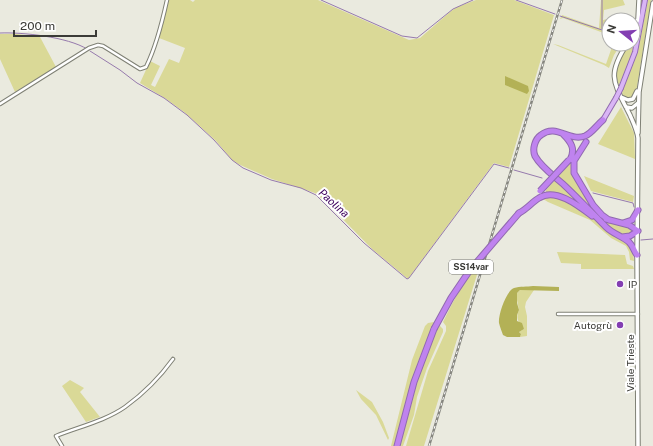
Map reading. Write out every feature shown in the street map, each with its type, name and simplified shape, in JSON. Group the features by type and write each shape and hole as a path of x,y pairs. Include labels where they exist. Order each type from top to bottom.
{"highway":[{"path":"603,120 589,133 582,136 574,136 551,130 544,132 539,136 534,145 535,156 541,164 587,206 606,227"},
{"name":"SS14var","path":"397,446 414,382 434,329 451,298 481,255 586,142 603,120"},
{"path":"560,132 569,140 572,146 573,153 569,160"},
{"path":"586,142 574,161 574,173 593,205 609,220"},
{"path":"519,213 526,209 539,197 551,194 559,196 590,214 613,233 630,243 637,255"},
{"path":"587,206 605,219 629,225 638,231 630,236 620,237"},
{"path":"623,224 632,220 638,210"}],"main road":[{"path":"638,12 639,0"},
{"path":"603,120 621,88 635,52 645,0"},
{"name":"Viale Trieste","path":"638,446 638,103 639,87 653,3"},
{"path":"622,52 616,61 614,73 616,86 638,134"},
{"path":"621,97 628,100 633,98 639,87"},
{"path":"626,107 632,108 638,103"},
{"path":"634,124 638,113"}],"street":[{"path":"0,104 89,48 98,45 103,46 140,69 146,67 158,35 167,0"},
{"path":"558,314 638,314"},
{"path":"62,446 56,436 108,416 125,407 162,375 173,359"}],"shaded area":[{"path":"169,0 190,0 193,2 195,0 318,0 409,40 420,38 451,11 457,7 476,0 514,0 554,15 509,167 494,163 408,279 372,249 328,204 315,193 272,179 238,164 232,160 216,141 184,112 140,83 150,61 160,66 151,85 155,87 169,59 179,63 185,48 159,38"},
{"path":"601,0 623,0 625,5 601,12 601,32 563,18 560,19 562,15 599,28"},
{"path":"641,0 643,0 641,12 640,12"},
{"path":"648,0 651,0 637,87 633,97 628,98 623,96 622,92 637,52 641,52 641,34"},
{"path":"0,34 17,34 40,37 56,67 15,92 0,59"},
{"path":"553,44 606,64 610,52 616,52 609,68"},
{"path":"624,52 632,52 628,65 619,85 616,74 620,59"},
{"path":"505,76 528,86 529,91 527,94 505,85"},
{"path":"621,107 634,133 635,159 598,144"},
{"path":"572,161 572,172 593,208 558,177"},
{"path":"584,176 634,196 633,202 591,191"},
{"path":"556,179 590,212 563,196 546,193 546,190"},
{"path":"554,196 566,201 594,218 627,242 633,251 634,261 630,260 629,252 626,246 611,238 590,220 543,199"},
{"path":"604,221 624,226 634,232 625,235 621,234"},
{"path":"557,252 625,255 627,264 633,266 634,269 581,269 581,264 561,263"},
{"path":"480,265 424,446 406,446 428,371 446,331 446,326 443,322 463,284"},
{"path":"533,286 559,287 559,291 520,290 517,293 519,310 517,321 522,323 524,329 519,332 521,334 520,337 507,337 503,335 499,319 501,309 508,294 514,288"},
{"path":"520,290 534,290 526,302 525,307 527,316 527,336 520,337 521,334 519,332 524,329 518,318 519,310 516,295"},
{"path":"434,322 418,362 405,404 395,446 391,446 412,360 425,326 428,323"},
{"path":"439,325 443,329 443,332 427,368 417,397 414,415 403,446 399,446 422,362"},
{"path":"70,380 84,388 80,392 100,417 86,422 62,386"},
{"path":"356,390 372,402 383,422 389,438 388,440 376,415 361,399"}],"waterway":[{"path":"321,0 402,36 417,38 453,9 473,0"},
{"path":"516,0 555,14"},
{"path":"602,0 602,12"},
{"path":"560,16 601,30"},
{"path":"0,33 20,33 57,38 87,49"},
{"name":"Paolina","path":"90,51 137,83 164,98 187,115 214,140 232,160 243,168 271,180 301,188 316,195 364,243 407,279 494,164 509,168"},
{"name":"Paolina","path":"514,170 542,178"},
{"name":"Paolina","path":"593,193 633,203 634,207"},
{"name":"Paolina","path":"641,240 653,239"}],"railway":[{"path":"429,446 562,0"}],"place":[{"name":"IP","path":"620,284"},
{"name":"Autogrù","path":"620,325"}]}
